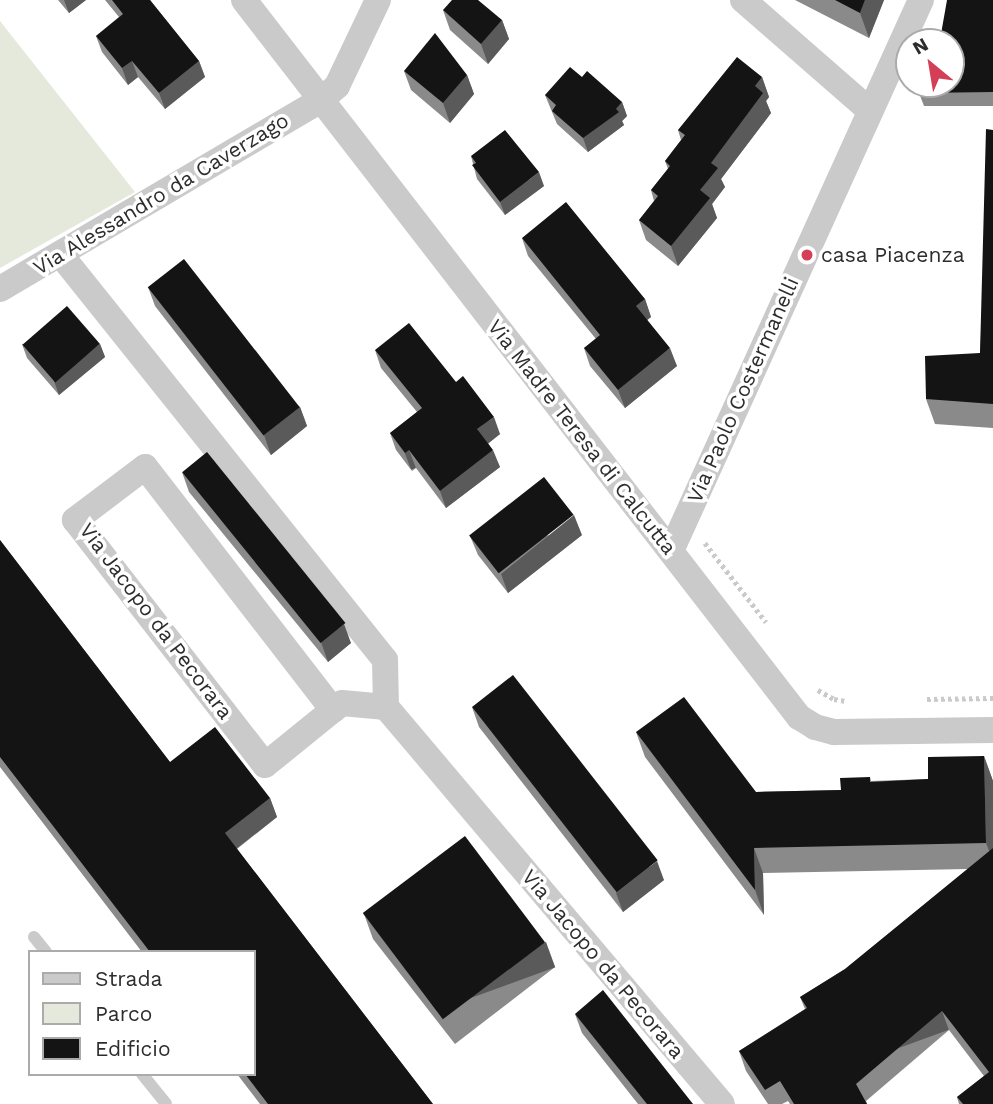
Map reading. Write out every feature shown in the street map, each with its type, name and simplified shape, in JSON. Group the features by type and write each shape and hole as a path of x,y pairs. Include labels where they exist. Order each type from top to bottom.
{"street":[{"name":"Via Madre Teresa di Calcutta","path":"244,0 779,693 807,724 834,732 993,730"},
{"path":"321,100 337,86 378,0"},
{"path":"743,0 869,110"},
{"name":"Via Paolo Costermanelli","path":"671,551 921,0"},
{"name":"Via Alessandro da Caverzago","path":"1,287 321,100"},
{"path":"60,254 386,660 386,707 342,703 333,710"},
{"name":"Via Jacopo da Pecorara","path":"145,467 333,710 265,765 75,520 145,467"},
{"name":"Via Jacopo da Pecorara","path":"386,707 722,1104"}],"lane":[{"path":"34,937 44,950"},
{"path":"144,1076 166,1104"}],"path":[{"path":"698,533 774,633"},
{"path":"816,688 834,699 847,701"},
{"path":"913,699 993,698"}],"green space":[{"path":"0,21 135,192 0,268"}],"building":[{"path":"112,0 150,0 199,61 159,93 132,61 122,68 96,36 123,14"},
{"path":"452,0 478,0 502,20 481,44 443,10"},
{"path":"835,0 865,0 860,13"},
{"path":"947,0 993,0 993,92 965,92 965,28 942,28"},
{"path":"435,33 467,75 443,103 404,71"},
{"path":"737,57 762,77 755,86 763,93 711,163 718,168 700,190 710,198 671,246 639,220 658,196 651,190 670,166 665,161 685,135 678,130"},
{"path":"570,67 582,77 587,71 622,102 616,109 619,112 583,138 552,111 556,105 545,95"},
{"path":"986,129 993,130 993,404 926,399 925,356 980,353"},
{"path":"505,130 539,172 500,202 472,165 476,163 471,156"},
{"path":"566,202 645,299 636,306 670,348 618,390 584,348 600,335 522,238"},
{"path":"184,259 300,407 263,435 148,287"},
{"path":"67,306 100,344 55,382 22,345"},
{"path":"409,323 456,382 463,376 494,417 477,429 493,450 440,491 409,450 405,453 390,433 422,408 375,350"},
{"path":"207,452 345,623 321,643 182,472"},
{"path":"544,477 574,515 499,573 469,535"},
{"path":"0,540 170,762 215,727 270,798 225,833 433,1104 268,1104 247,1076 256,1076 256,950 148,950 0,757"},
{"path":"513,675 658,860 617,892 472,707"},
{"path":"684,697 756,792 841,790 840,778 870,777 870,782 928,779 928,757 984,756 986,843 754,848 755,890 636,732"},
{"path":"465,836 545,942 443,1019 363,913"},
{"path":"993,848 993,1104 963,1104 957,1097 989,1072 942,1011 856,1084 867,1104 794,1104 780,1081 765,1090 739,1051 807,1008 800,997 845,969"},
{"path":"603,990 693,1104 647,1104 575,1014"}],"place":[{"name":"casa Piacenza","path":"807,255"}]}
